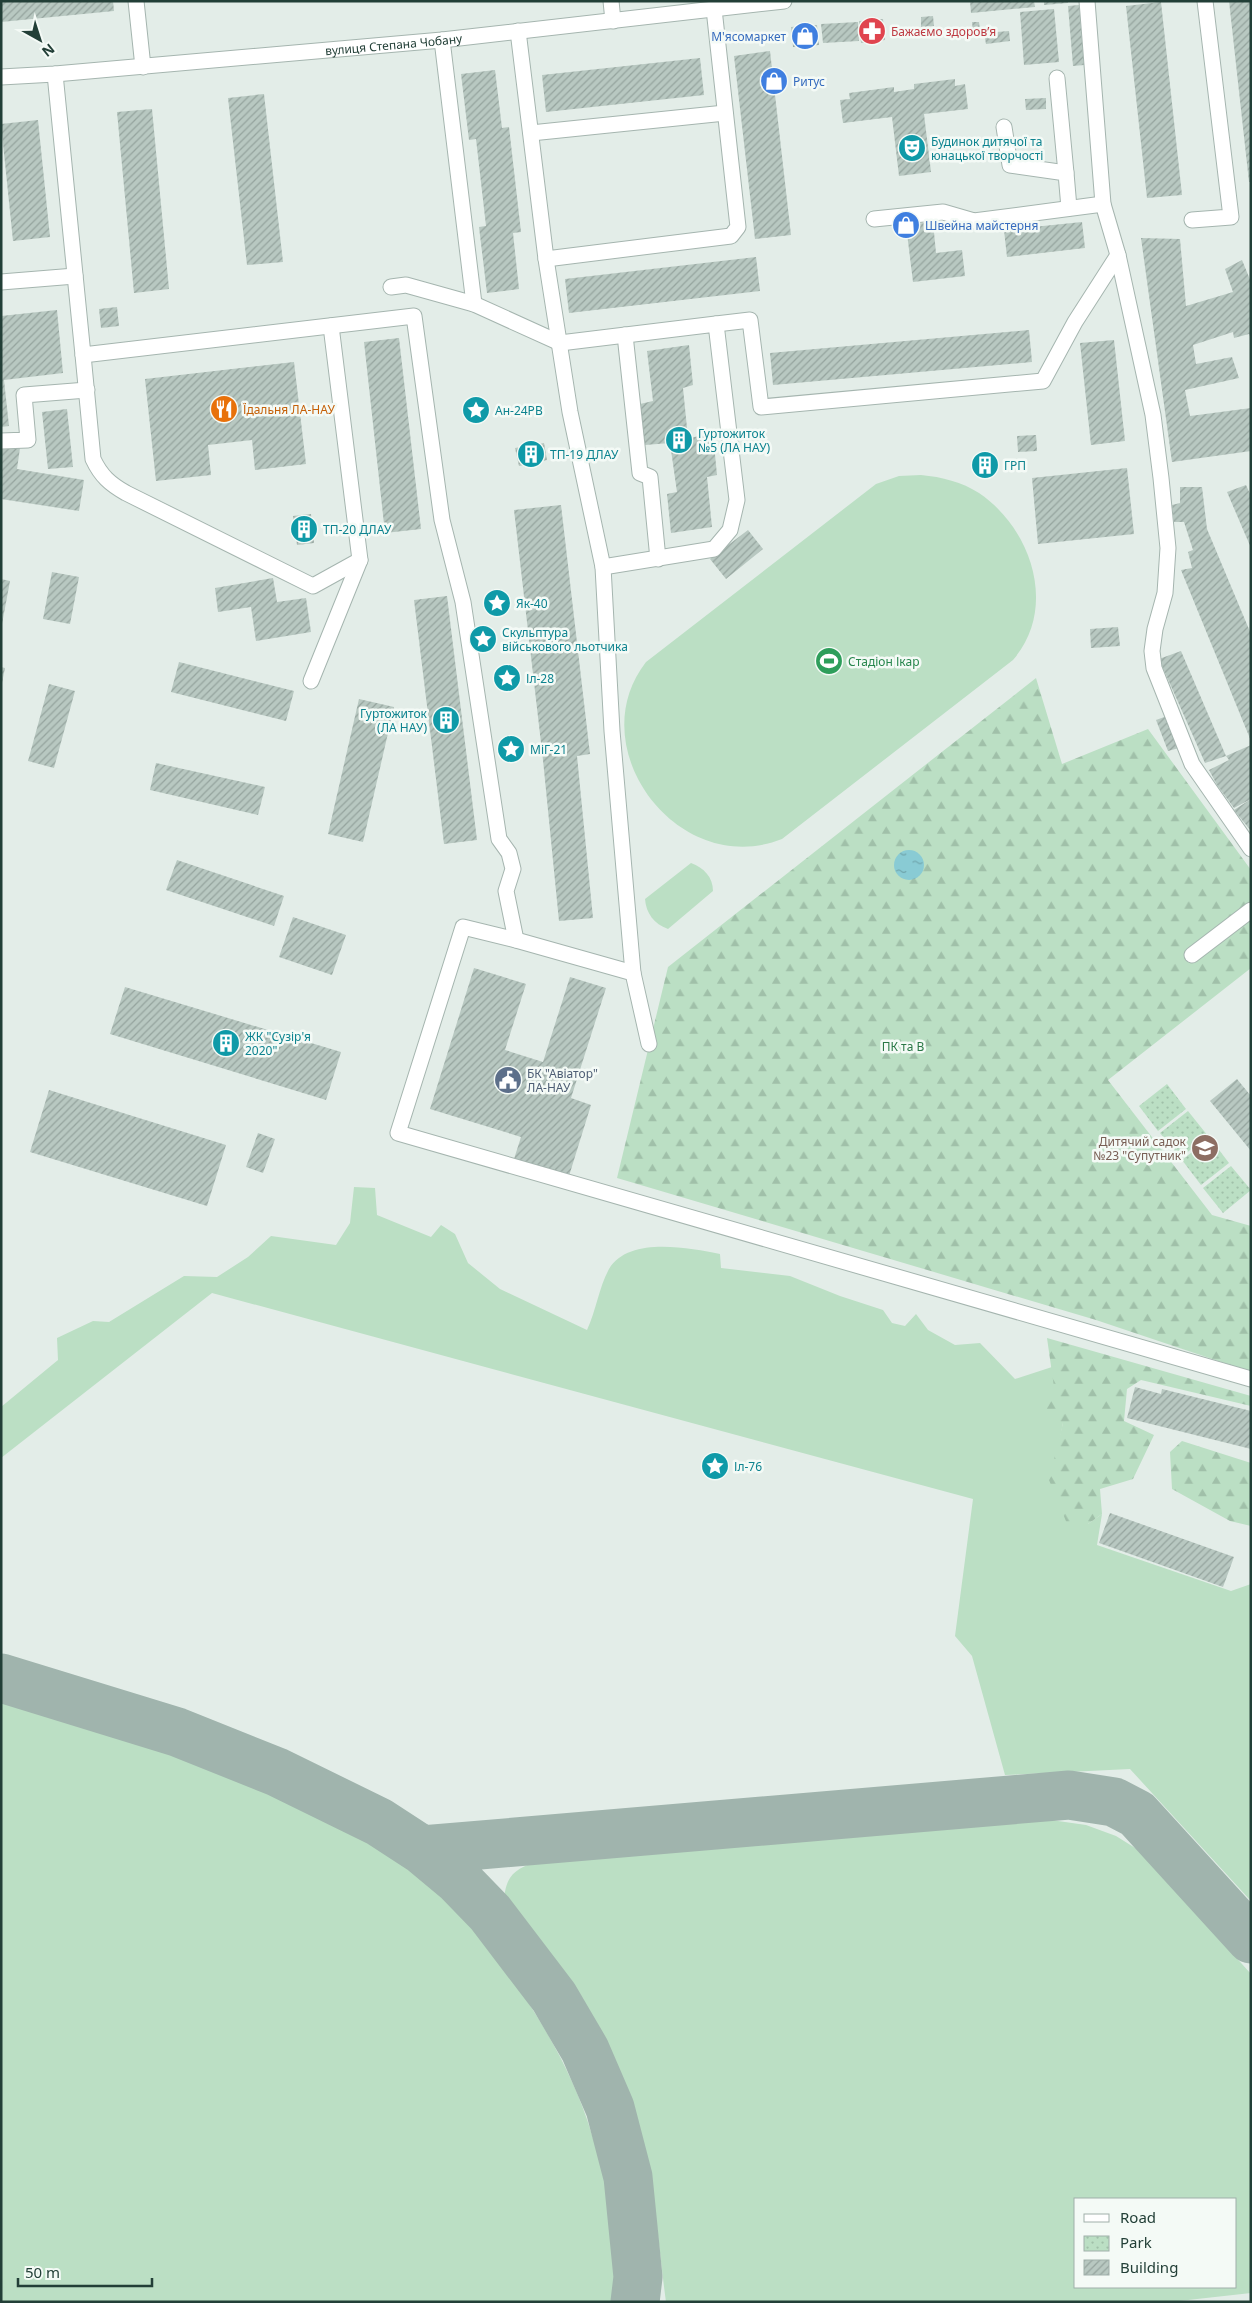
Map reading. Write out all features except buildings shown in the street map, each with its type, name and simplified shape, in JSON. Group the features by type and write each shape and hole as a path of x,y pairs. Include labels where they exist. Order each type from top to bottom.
{"street":[{"path":"136,1 143,67"},
{"path":"611,1 613,21"},
{"name":"вулиця Степана Чобану","path":"1,77 143,67 442,40 784,1"},
{"path":"1087,1 1103,204 1118,255 1153,415 1168,548 1165,592 1155,629 1152,651 1154,668 1192,764 1251,850"},
{"path":"1192,220 1230,217 1205,1"},
{"path":"546,259 731,236 738,227 714,9"},
{"path":"518,31 546,259 570,412 603,567 612,731 633,973 649,1044"},
{"path":"442,40 474,304"},
{"path":"55,74 93,459 100,474 112,485 314,586 360,560"},
{"path":"1057,78 1069,208"},
{"path":"531,133 725,113"},
{"path":"1004,126 1010,165 1066,173"},
{"path":"874,219 943,212 974,221 1103,204"},
{"path":"391,287 406,285 474,304 560,343 750,320 761,407 1043,381 1075,322 1118,255"},
{"path":"1,282 75,276"},
{"path":"83,355 414,316 442,520 463,602 499,839 509,853 513,869 506,891 516,940"},
{"path":"603,567 714,549 730,530 738,500 716,324"},
{"path":"311,681 360,560 331,326"},
{"path":"625,335 640,473 650,477 658,559"},
{"path":"1,441 28,440 24,396 86,390"},
{"path":"1192,955 1251,910"},
{"path":"633,973 463,927 398,1133 1251,1379"}],"green space":[{"path":"921,475 952,481 979,493 998,508 1013,527 1025,548 1033,570 1036,594 1034,617 1027,639 1013,660 782,839 744,847 708,841 676,824 650,798 632,767 624,732 628,696 646,662 876,484 899,476"},
{"name":"ПК та В","path":"1036,678 1062,764 1148,729 1251,870 1251,968 1108,1080 1212,1215 1251,1226 1251,1372 1096,1320 617,1178 668,967"},
{"path":"691,863 707,874 713,886 713,891 668,929 652,917 647,909 645,899"},
{"path":"1167,1084 1186,1109 1158,1131 1139,1106"},
{"path":"1188,1111 1208,1136 1180,1158 1160,1133"},
{"path":"1210,1138 1229,1163 1201,1185 1182,1160"},
{"path":"1231,1166 1251,1190 1223,1213 1203,1188"},
{"path":"354,1187 375,1188 377,1215 431,1237 441,1225 455,1234 468,1263 500,1289 587,1330 609,1269 618,1259 630,1252 644,1248 676,1247 720,1254 721,1268 790,1276 840,1296 883,1310 892,1323 905,1326 916,1314 928,1330 955,1345 980,1343 1015,1379 1052,1367 1063,1423 1058,1448 1088,1524 1102,1514 1097,1545 1231,1591 1251,1584 1251,1901 1130,1769 1005,1775 972,1656 955,1636 973,1499 212,1293 1,1458 1,1407 58,1360 57,1338 93,1321 109,1322 184,1276 217,1277 248,1257 271,1236 336,1245 350,1223"},
{"path":"1047,1338 1251,1396 1251,1406 1141,1380 1127,1389 1124,1421 1154,1435 1133,1479 1100,1489 1102,1514 1088,1524 1068,1526 1049,1480 1063,1423 1036,1411 1055,1394"},
{"path":"1182,1441 1251,1463 1251,1526 1230,1521 1172,1489 1170,1452"},
{"path":"1,1698 191,1757 254,1781 314,1809 371,1841 424,1880 473,1926 497,1956 540,2022 561,2058 578,2096 598,2153 614,2218 620,2262 618,2302 1,2302"},
{"path":"1044,1819 1086,1825 1116,1836 1140,1851 1251,1974 1251,2293 1170,2302 666,2302 648,2171 639,2134 626,2097 592,2028 572,1995 504,1903 509,1879 524,1866 541,1860"}],"water":[{"path":"909,850 915,851 923,859 923,871 915,879 909,880 903,879 895,871 894,865 895,859 903,851"}],"taxiway":[{"path":"1,1678 177,1732 277,1772 379,1822 422,1850 458,1880 490,1913 554,1997 585,2050 610,2108 628,2177 638,2277 635,2302"},
{"path":"422,1850 1069,1795 1114,1802 1137,1814 1251,1939"}],"place":[{"name":"Бажаємо здоров’я","path":"872,31"},
{"name":"М'ясомаркет","path":"805,36"},
{"name":"Ритус","path":"774,81"},
{"name":"Будинок дитячої та юнацької творчості","path":"912,148"},
{"name":"Швейна майстерня","path":"906,225"},
{"name":"Їдальня ЛА-НАУ","path":"224,409"},
{"name":"Ан-24РВ","path":"476,410"},
{"name":"Гуртожиток №5 (ЛА НАУ)","path":"679,440"},
{"name":"ТП-19 ДЛАУ","path":"531,454"},
{"name":"ГРП","path":"985,465"},
{"name":"ТП-20 ДЛАУ","path":"304,529"},
{"name":"Як-40","path":"497,603"},
{"name":"Скульптура військового льотчика","path":"483,639"},
{"name":"Стадіон Ікар","path":"829,661"},
{"name":"Іл-28","path":"507,678"},
{"name":"Гуртожиток (ЛА НАУ)","path":"446,720"},
{"name":"МіГ-21","path":"511,749"},
{"name":"ЖК \"Сузір'я 2020\"","path":"226,1043"},
{"name":"БК \"Авіатор\" ЛА-НАУ","path":"508,1080"},
{"name":"Дитячий садок №23 \"Супутник\"","path":"1205,1148"},
{"name":"Іл-76","path":"715,1466"}]}
